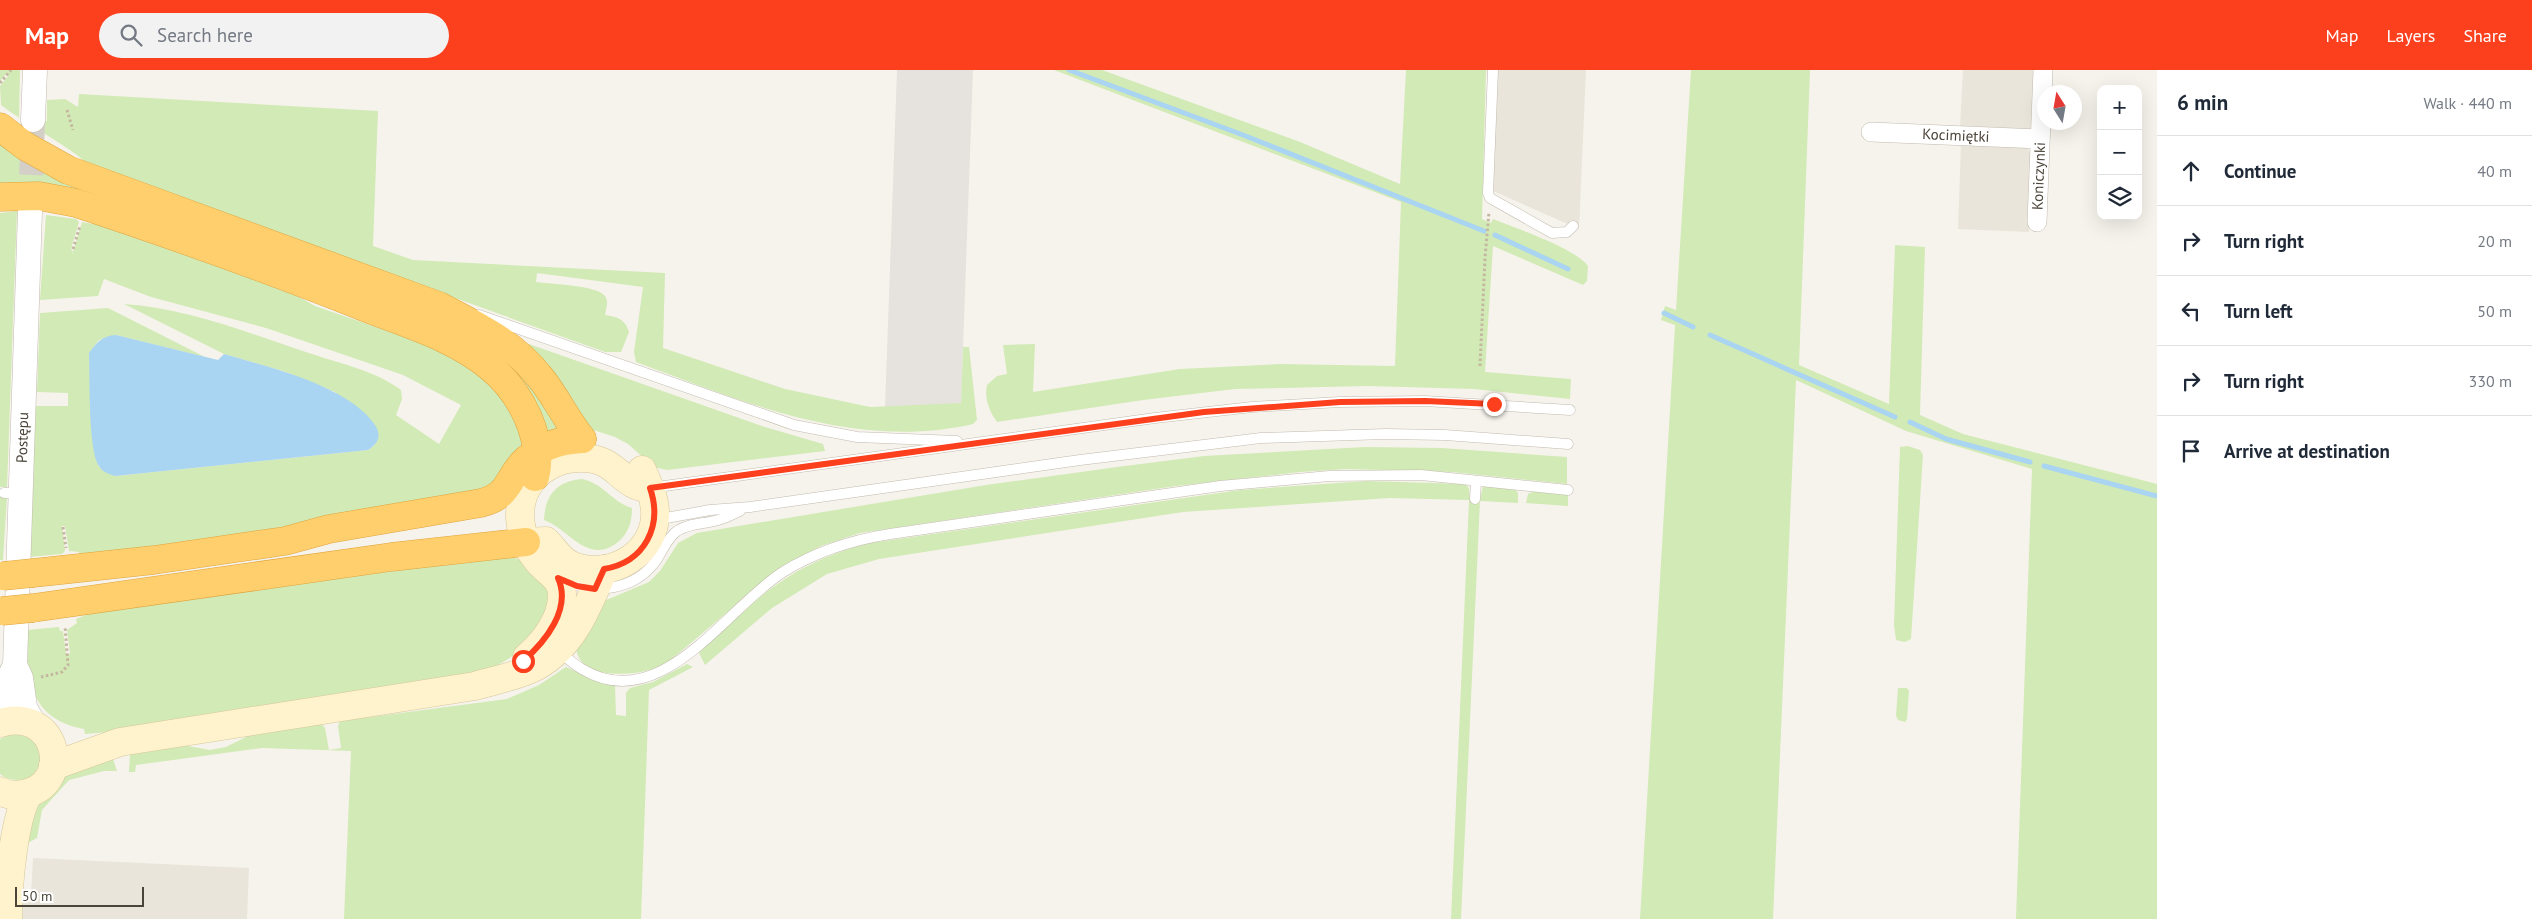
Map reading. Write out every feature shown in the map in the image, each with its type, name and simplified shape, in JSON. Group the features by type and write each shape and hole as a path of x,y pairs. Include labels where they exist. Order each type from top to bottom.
{"highway":[{"path":"0,127 39,154 84,176 440,306 494,335 523,358 540,377 582,439 566,441 536,464 521,465 503,493 490,501 329,529 285,541 154,560 1,576"},
{"path":"0,197 39,196 76,203 288,277 456,344 492,368 521,403 530,424 536,464"},
{"path":"285,541 302,544 320,542 519,508"},
{"path":"1,611 391,557 526,542"}],"main road":[{"path":"53,766 120,742 475,686 536,666 557,650 574,632 600,579 636,554 649,538 655,520 654,503 642,470 628,456 604,444 582,439"},
{"path":"500,678 536,650 554,625 562,596 558,578 536,559 526,542 521,524 519,508 536,464 587,458 605,462 636,486 650,488"},
{"path":"526,542 546,541 570,564 588,569 600,579"},
{"path":"0,723 16,720 40,730 80,740 120,742"},
{"path":"0,791 13,796 29,793 40,787 48,778 53,766 54,754 40,730"},
{"path":"8,879 19,823 24,803 29,793"},
{"path":"0,810 3,850 8,879 8,919"}],"street":[{"path":"33,120 35,70"},
{"name":"Koniczynki","path":"2038,222 2043,70"},
{"name":"Kocimiętki","path":"1871,132 2040,139"},
{"name":"Postępu","path":"30,212 12,493 14,666 22,678 25,707 40,730"},
{"name":"Postępu","path":"0,723 8,693 8,675 14,666"}],"lane":[{"path":"1493,70 1490,198 1552,233 1567,232 1573,226"},
{"path":"440,306 506,323 794,425 858,437 988,442"},
{"path":"650,488 1204,412 1340,402 1425,401 1570,410"},
{"path":"655,520 710,510 1110,456 1261,438 1415,434 1568,444"},
{"path":"557,650 582,669 602,678 619,680 657,674 690,654 758,591 782,572 821,553 860,539 882,535 1278,480 1375,474 1421,475 1568,490"},
{"path":"1475,499 1476,480"},
{"path":"558,578 577,586 600,579 615,587 634,581 650,568 672,535 682,528 719,520 750,506"}],"path":[{"path":"0,83 11,70"},
{"path":"67,110 73,130"},
{"path":"1480,366 1490,198"},
{"path":"73,250 81,224"},
{"path":"63,527 66,550"},
{"path":"36,680 65,670 68,665 65,632"}],"shaded area":[{"path":"897,70 973,70 961,403 956,404 885,407"},
{"path":"1498,70 1586,70 1579,229 1493,191"},
{"path":"1963,70 2037,70 2035,124 2027,130 1960,128"},
{"path":"1961,144 2026,147 2033,155 2029,232 1958,229"},
{"path":"33,858 249,868 247,919 22,919 23,896 31,896"}],"green space":[{"path":"0,70 20,70 19,118 1,105 0,86 9,75 7,73 0,81"},
{"path":"1054,70 1102,70 1300,142 1400,184 1406,70 1486,70 1482,219 1491,223 1493,219 1544,239 1571,252 1588,266 1587,281 1583,285 1493,246 1485,372 1571,379 1570,399 1474,389 1368,386 1235,389 1143,400 997,422 988,404 986,390 987,385 997,376 1007,374 1003,345 1035,344 1033,392 1180,369 1280,364 1395,366 1401,202"},
{"path":"1691,70 1810,70 1799,365 1889,404 1895,245 1925,247 1920,415 1963,434 2157,484 2157,919 2016,919 2032,469 1906,431 1796,380 1773,919 1640,919 1675,325 1661,320 1665,306 1676,310"},
{"path":"79,94 378,111 373,246 413,260 665,273 663,348 785,389 870,407 961,403 963,347 969,347 977,420 973,424 929,431 886,431 843,427 759,406 636,362 634,352 643,287 537,273 536,282 593,289 605,296 607,303 605,315 620,319 629,332 621,352 605,352 82,164 82,159 20,118 47,121 47,100 65,99 78,107"},
{"path":"0,143 428,311 518,363 564,429 545,434 510,369 0,187"},
{"path":"17,211 7,487 0,487 0,213"},
{"path":"46,215 76,219 79,222 71,249 73,251 72,256 82,222 92,224 94,217 268,279 315,306 442,350 473,366 507,404 516,421 523,446 494,488 247,534 80,556 79,552 69,551 65,526 62,526 65,551 62,554 29,557 36,406 68,406 68,393 37,392 40,313 108,308 205,357 116,335 99,340 89,353 96,459 99,467 115,476 368,450 375,445 335,392 283,371 224,354 124,304 148,306 196,316 381,378 401,390 402,399 396,415 439,444 461,405 403,375 266,328 151,297 104,279 98,296 40,300"},
{"path":"529,344 765,427 823,444 825,451 667,470 654,467 628,444 615,437 587,428 526,347"},
{"path":"1908,446 1920,450 1923,455 1911,639 1905,642 1896,640 1894,625 1900,447"},
{"path":"1365,447 1442,448 1567,457 1567,484 1452,472 1346,469 1300,472 1176,486 860,533 821,546 782,566 679,653 657,667 640,672 606,673 586,665 579,658 576,648 604,601 649,582 660,571 678,543 697,533 986,485 1117,467 1204,456"},
{"path":"582,479 596,484 619,502 632,508 630,522 625,535 618,542 607,548 597,550 588,548 544,520 547,503 554,491 559,486 573,480"},
{"path":"1367,481 1466,484 1469,489 1470,500 1480,500 1483,486 1514,488 1518,493 1518,503 1480,501 1461,919 1451,919 1469,500 1390,498 1183,512 879,559 827,574 772,608 705,665 699,653 706,643 774,586 826,557 870,543 1240,490"},
{"path":"1535,491 1568,495 1568,506 1526,503 1528,494"},
{"path":"0,496 7,496 3,560 0,560"},
{"path":"508,556 522,561 528,566 551,594 548,610 535,632 514,655 500,664 472,675 121,731 85,734 84,729 66,724 52,716 34,694 30,680 27,630 59,627 60,631 63,631 66,654 70,654 67,630 77,623 76,619 101,609"},
{"path":"687,664 693,667 649,690 641,919 344,919 351,751 262,748 136,765 135,772 129,772 130,754 182,745 210,750 226,747 252,734 321,723 325,728 329,750 341,748 338,726 340,721 507,699 539,685 566,667 600,683 615,685 616,715 626,716 626,693 630,688 653,682"},
{"path":"1898,688 1907,688 1909,691 1907,719 1905,722 1898,720 1896,716"},
{"path":"14,733 36,740 42,753 38,769 33,775 21,780 6,778 0,774 0,739"},
{"path":"113,759 117,771 104,771 69,780 42,810 37,838 26,844 32,809 63,777 76,768"}],"water":[{"path":"116,335 218,360 224,354 306,380 347,399 363,411 375,425 378,439 368,450 115,476 108,474 99,466 93,445 90,412 89,353 100,340"}],"waterway":[{"path":"1069,70 1243,135 1484,231"},
{"path":"1495,235 1568,269"},
{"path":"1664,313 1693,327"},
{"path":"1710,335 1895,417"},
{"path":"1910,422 1946,439 2030,462"},
{"path":"2044,466 2157,496"}],"tunnel":[{"path":"30,211 33,120"}],"route":[{"path":"523,661 536,650 554,625 562,596 561,584 558,578 577,586 595,589 604,569 622,565 630,560 649,538 655,520 654,503 650,488 1156,418 1252,407 1340,402 1425,401 1494,404"}]}
